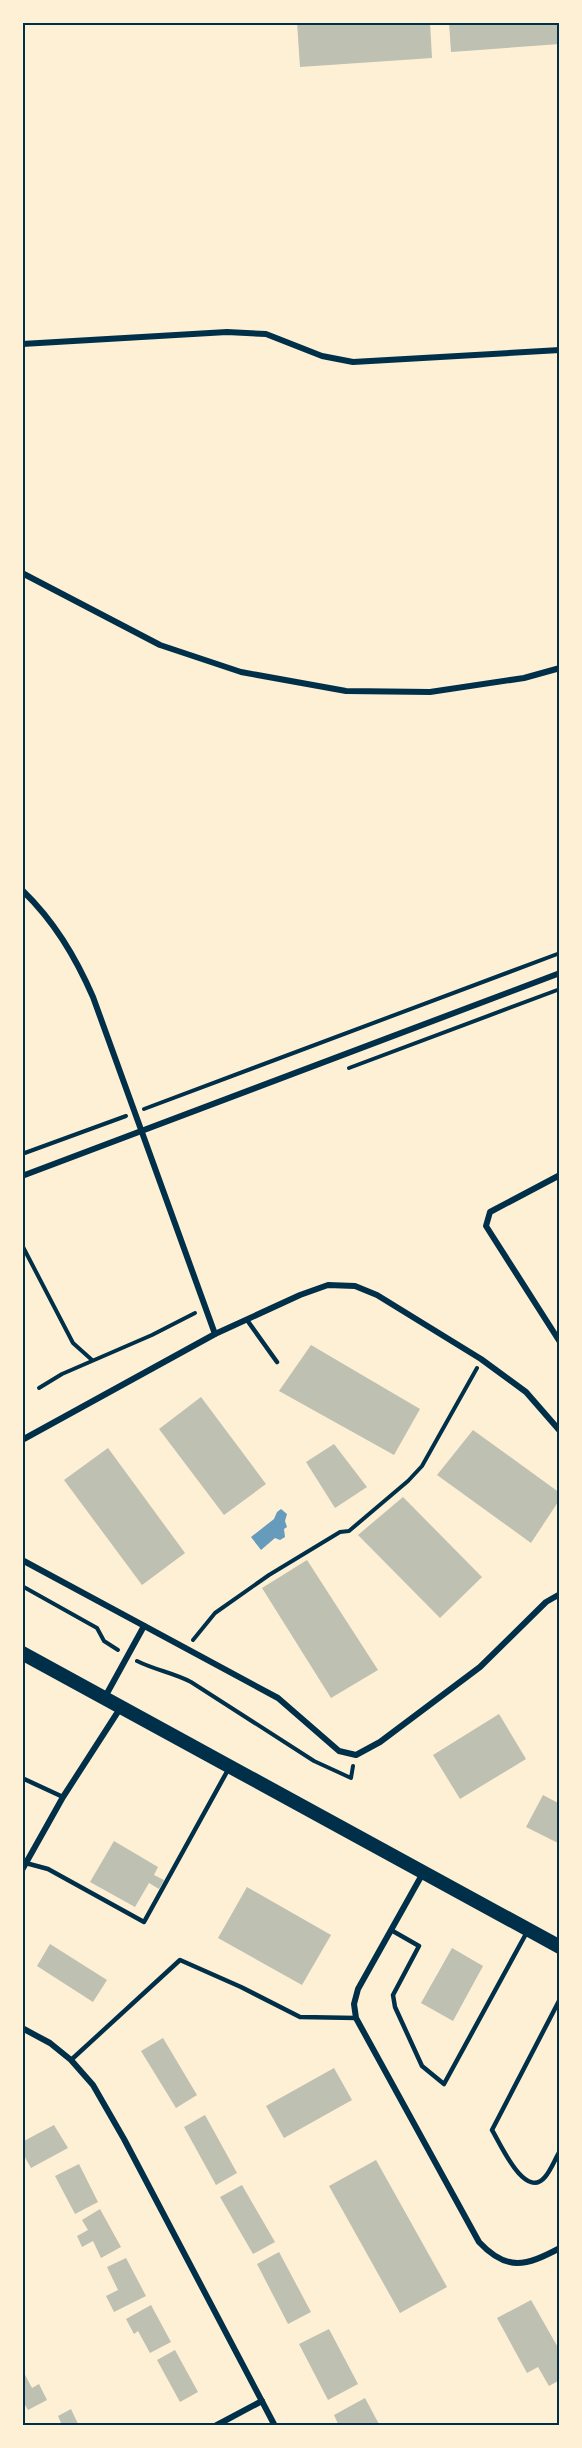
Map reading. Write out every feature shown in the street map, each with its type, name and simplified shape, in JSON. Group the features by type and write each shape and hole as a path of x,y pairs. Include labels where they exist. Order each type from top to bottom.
{"main road":[{"path":"22,1653 231,1765 560,1947"}],"street":[{"path":"22,344 227,332 266,334 322,356 353,362 560,350"},
{"path":"22,573 160,645 241,672 346,691 430,692 524,678 560,668"},
{"path":"22,890 57,930 81,971 215,1334"},
{"path":"22,1176 560,974"},
{"path":"560,1175 490,1212 486,1226 560,1342"},
{"path":"22,1440 215,1334 300,1295 328,1285 355,1286 392,1304 482,1359 526,1392 560,1431"},
{"path":"22,1560 278,1698 339,1751 356,1755 380,1742 480,1667 546,1602 560,1594"},
{"path":"105,1698 144,1626"},
{"path":"22,1870 24,1862 63,1797 122,1707"},
{"path":"423,1873 357,1989 354,2004 356,2018 479,2242 498,2260 510,2264 526,2264 560,2248"},
{"path":"22,2028 50,2043 71,2060 93,2085 108,2109 275,2426"},
{"path":"216,2426 262,2401"}],"lane":[{"path":"247,1320 277,1362"},
{"path":"24,1862 48,1869 144,1922 231,1765"},
{"path":"22,1778 63,1797"},
{"path":"391,1930 419,1946 393,1995 395,2007 422,2066 444,2084 528,1930"},
{"path":"71,2060 180,1960 300,2017 356,2018"},
{"path":"560,1999 492,2130 518,2175 526,2181 536,2182 544,2178 560,2151"}],"path":[{"path":"22,1154 560,953"},
{"path":"22,1245 72,1343 92,1360"},
{"path":"39,1388 62,1374 152,1335 205,1307"},
{"path":"187,1648 215,1613 269,1575 340,1532 349,1531 408,1481 428,1456 482,1359"},
{"path":"22,1586 97,1628 104,1641 128,1656 157,1671 175,1673 314,1761 351,1778 356,1755"}],"water":[{"path":"281,1509 287,1514 285,1537 280,1540 275,1538 261,1550 251,1537 274,1519"}],"building":[{"path":"297,22 430,22 432,58 300,67"},
{"path":"449,22 560,22 560,44 451,52"},
{"path":"311,1345 420,1409 394,1455 279,1391"},
{"path":"201,1397 266,1484 224,1515 159,1429"},
{"path":"473,1430 560,1493 560,1499 531,1543 437,1475"},
{"path":"334,1444 367,1487 335,1508 306,1462"},
{"path":"108,1448 185,1553 142,1585 64,1480"},
{"path":"403,1497 482,1577 440,1618 358,1535"},
{"path":"307,1560 378,1670 331,1698 262,1588"},
{"path":"499,1714 526,1759 460,1799 433,1755"},
{"path":"543,1795 560,1804 560,1844 526,1827"},
{"path":"114,1841 158,1867 154,1875 164,1880 159,1889 149,1883 135,1907 90,1882"},
{"path":"247,1887 331,1935 302,1985 218,1938"},
{"path":"50,1944 107,1980 93,2002 37,1966"},
{"path":"452,1948 483,1966 453,2021 421,2003"},
{"path":"163,2038 197,2095 176,2108 141,2051"},
{"path":"334,2068 352,2100 284,2138 266,2106"},
{"path":"205,2115 237,2173 216,2185 184,2127"},
{"path":"54,2125 68,2148 31,2168 22,2152 22,2142"},
{"path":"376,2160 447,2287 400,2313 329,2186"},
{"path":"79,2164 98,2202 75,2214 55,2176"},
{"path":"242,2185 275,2242 253,2254 220,2197"},
{"path":"100,2209 121,2247 101,2258 93,2241 82,2247 77,2236 88,2230 82,2220"},
{"path":"279,2252 311,2312 288,2324 257,2264"},
{"path":"126,2258 146,2296 114,2312 106,2296 118,2290 107,2267"},
{"path":"531,2300 560,2351 560,2380 549,2386 538,2367 527,2373 497,2318"},
{"path":"151,2305 171,2342 150,2353 138,2331 134,2334 126,2319"},
{"path":"329,2329 358,2384 328,2400 299,2344"},
{"path":"175,2350 198,2392 180,2402 157,2360"},
{"path":"22,2369 32,2388 39,2384 47,2400 28,2410 22,2400"},
{"path":"365,2398 380,2426 339,2426 334,2415"},
{"path":"71,2409 79,2426 56,2426 61,2423 58,2416"}]}
